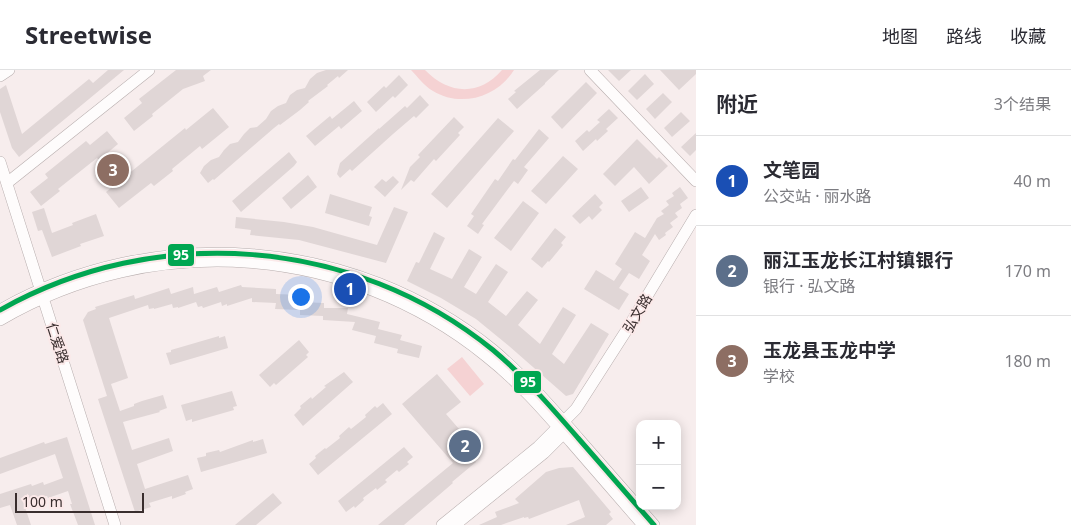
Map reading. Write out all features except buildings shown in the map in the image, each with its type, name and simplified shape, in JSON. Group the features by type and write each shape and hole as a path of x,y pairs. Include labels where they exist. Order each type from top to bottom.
{"street":[{"path":"0,76 9,70"},
{"path":"7,183 149,70"},
{"path":"590,70 696,181"},
{"name":"仁爱路","path":"0,162 115,525"},
{"name":"弘文路","path":"456,525 544,453 576,410 696,215"},
{"path":"0,320 42,294 77,276 110,266 190,254 229,253 284,257 319,265 395,289 452,321 476,337 536,389 563,427 643,525"},
{"path":"0,310 42,294"},
{"path":"563,427 654,525"},
{"name":"弘文路","path":"442,525 563,427"}],"shaded area":[{"path":"411,70 425,70 443,84 463,89 484,85 502,70 514,70 498,87 488,93 478,97 455,99 433,91"},
{"path":"462,357 484,384 470,396 447,369"}],"transit line":[{"name":"95","path":"0,310 60,282 123,263 188,254 253,255 317,264 379,284 438,312 505,360 548,404 654,525"}],"place":[{"name":"玉龙县玉龙中学","path":"113,170"},
{"name":"文笔园","path":"350,289"},
{"name":"丽江玉龙长江村镇银行","path":"465,446"}]}
